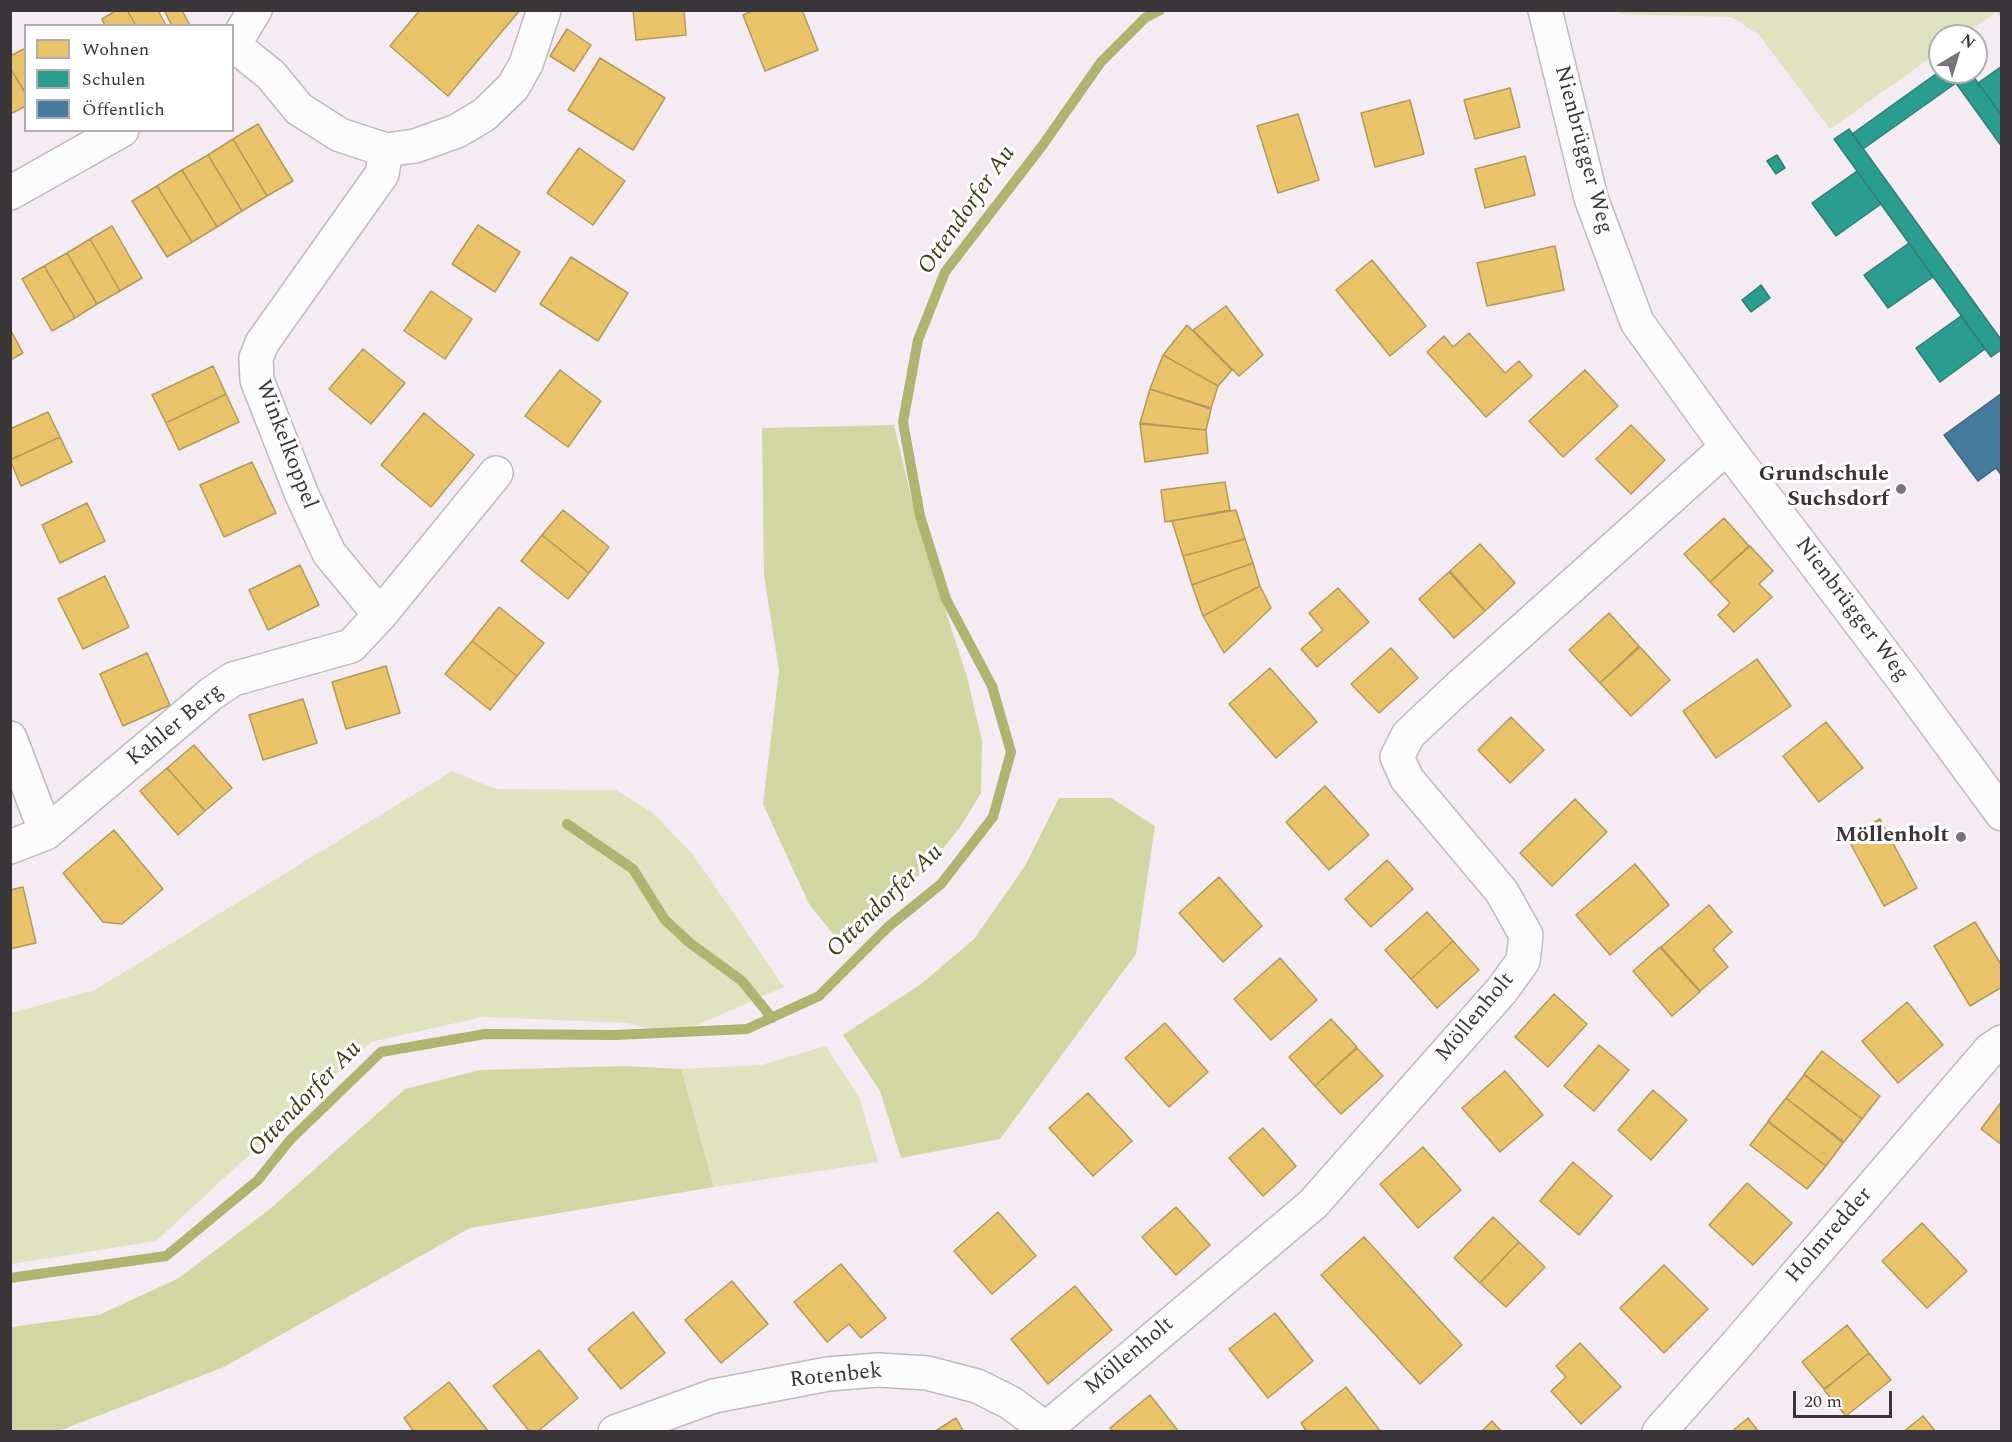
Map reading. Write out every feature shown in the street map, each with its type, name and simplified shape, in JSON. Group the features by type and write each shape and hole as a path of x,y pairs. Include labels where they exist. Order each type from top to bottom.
{"street":[{"path":"255,10 234,47 271,75 299,109 340,135 386,150 415,146 458,132 484,115 513,87 526,64 543,10"},
{"name":"Nienbrügger Weg","path":"1545,10 1591,198 1637,322 1727,447 1915,695 2001,814"},
{"path":"10,193 118,132"},
{"name":"Winkelkoppel","path":"380,615 329,553 302,495 256,380 256,358 262,343 382,174 386,150"},
{"name":"Möllenholt","path":"1048,1430 1313,1204 1494,999 1523,961 1526,934 1502,892 1407,779 1397,757 1408,735 1459,687 1727,447"},
{"name":"Kahler Berg","path":"10,847 46,833 211,694 233,679 351,646 380,615 496,473"},
{"path":"10,738 46,833"},
{"name":"Holmredder","path":"1659,1431 1731,1351 1990,1050 2001,1042"},
{"name":"Rotenbek","path":"615,1431 714,1396 828,1374 878,1370 927,1373 977,1386 1011,1403 1048,1430"}],"green space":[{"path":"2001,10 2002,18 1996,12 1979,24 1928,24 1928,60 1830,129 1759,35 1732,17 1616,14 1624,11"},
{"path":"894,425 917,522 967,677 982,741 981,793 961,826 927,869 868,915 842,945 809,904 763,804 779,671 764,575 762,428"},
{"path":"452,771 496,789 616,790 653,813 694,856 784,987 670,1037 629,1023 483,1017 371,1042 156,1241 11,1264 11,1013 95,990"},
{"path":"1059,798 1111,798 1155,826 1136,954 1000,1139 901,1158 880,1091 843,1035 921,984 974,939 1025,866"},
{"path":"826,1046 860,1099 878,1162 714,1187 681,1069 761,1065"},
{"path":"624,1066 681,1069 714,1187 470,1228 224,1367 59,1431 11,1431 11,1327 99,1315 179,1278 271,1208 405,1089 480,1070"}],"building: Wohnen":[{"path":"117,10 127,10 135,24 104,24 102,19"},
{"path":"127,10 158,10 165,24 135,24"},
{"path":"164,10 182,10 189,24 171,24"},
{"path":"420,10 520,10 448,96 390,46"},
{"path":"633,10 684,10 686,35 636,40"},
{"path":"754,10 802,10 818,50 765,71 743,15"},
{"path":"567,29 591,45 574,71 550,56"},
{"path":"24,49 24,91 10,68 10,56"},
{"path":"600,58 665,98 633,150 568,110"},
{"path":"10,68 24,91 24,107 10,114"},
{"path":"1510,88 1520,127 1475,139 1464,100"},
{"path":"1410,100 1424,154 1375,167 1361,113"},
{"path":"1298,114 1319,180 1278,193 1257,126"},
{"path":"258,124 293,181 267,196 233,139"},
{"path":"233,139 267,196 242,211 208,155"},
{"path":"579,148 625,181 593,225 547,193"},
{"path":"208,155 242,211 217,227 182,170"},
{"path":"1525,156 1535,195 1485,208 1475,169"},
{"path":"182,170 217,227 192,242 157,186"},
{"path":"157,186 192,242 167,257 132,201"},
{"path":"478,225 520,252 495,292 452,264"},
{"path":"112,226 142,278 120,291 90,239"},
{"path":"90,239 120,291 97,304 67,253"},
{"path":"1555,246 1564,290 1487,306 1477,263"},
{"path":"67,253 97,304 75,318 44,266"},
{"path":"571,257 628,293 598,341 540,304"},
{"path":"1372,260 1426,326 1390,356 1336,290"},
{"path":"44,266 75,318 52,331 22,279"},
{"path":"431,291 472,319 445,359 404,331"},
{"path":"1226,306 1263,355 1239,376 1193,330"},
{"path":"1187,325 1232,370 1218,386 1163,355"},
{"path":"10,329 23,353 10,360"},
{"path":"1469,333 1505,373 1519,361 1532,376 1486,417 1427,352 1444,336 1453,347"},
{"path":"363,349 405,383 371,424 329,389"},
{"path":"1163,355 1218,386 1211,408 1150,389"},
{"path":"213,366 226,394 166,423 152,395"},
{"path":"560,370 601,401 568,447 525,416"},
{"path":"1585,370 1618,406 1563,457 1529,421"},
{"path":"1150,389 1211,409 1206,430 1140,423"},
{"path":"226,394 239,422 179,450 166,423"},
{"path":"48,412 60,437 10,460 10,429"},
{"path":"424,413 474,455 431,507 381,465"},
{"path":"1140,424 1206,430 1208,453 1145,462"},
{"path":"1631,425 1665,460 1631,494 1596,459"},
{"path":"60,437 72,462 21,486 10,460"},
{"path":"252,462 276,513 224,537 200,485"},
{"path":"1225,482 1230,510 1165,522 1161,490"},
{"path":"87,503 105,541 60,563 42,525"},
{"path":"563,510 609,547 589,573 542,535"},
{"path":"1236,510 1245,539 1183,556 1172,521"},
{"path":"1724,518 1749,546 1710,582 1684,554"},
{"path":"542,535 589,573 568,599 521,561"},
{"path":"1245,539 1253,563 1192,585 1183,556"},
{"path":"1480,544 1515,583 1485,611 1450,571"},
{"path":"1750,546 1773,571 1759,584 1772,597 1734,632 1718,615 1730,603 1710,582"},
{"path":"1253,563 1260,586 1203,616 1192,585"},
{"path":"300,565 319,605 268,630 249,590"},
{"path":"1449,572 1485,611 1454,638 1419,599"},
{"path":"105,576 129,627 83,649 58,599"},
{"path":"1260,586 1271,608 1224,653 1203,616"},
{"path":"1338,588 1369,622 1317,667 1301,649 1323,630 1309,613"},
{"path":"499,607 544,643 517,676 472,641"},
{"path":"1609,613 1639,646 1600,683 1569,650"},
{"path":"472,641 517,676 490,710 445,674"},
{"path":"1640,647 1670,680 1631,716 1600,683"},
{"path":"1391,648 1418,678 1379,713 1351,684"},
{"path":"147,653 170,705 123,726 100,674"},
{"path":"1757,659 1791,706 1716,758 1683,711"},
{"path":"386,666 400,713 346,729 332,682"},
{"path":"1270,668 1317,722 1276,758 1229,704"},
{"path":"303,699 317,743 263,760 249,715"},
{"path":"1511,717 1544,750 1510,783 1478,750"},
{"path":"1826,722 1863,768 1819,802 1783,756"},
{"path":"194,745 232,788 205,811 167,768"},
{"path":"167,768 205,811 178,835 140,791"},
{"path":"1325,786 1369,835 1329,870 1286,822"},
{"path":"1575,799 1607,832 1552,886 1520,853"},
{"path":"1880,819 1917,888 1884,906 1847,837"},
{"path":"114,830 163,889 122,924 103,922 63,873"},
{"path":"1387,860 1413,889 1371,927 1345,899"},
{"path":"1635,864 1669,905 1610,955 1576,915"},
{"path":"1219,877 1262,926 1223,962 1179,913"},
{"path":"23,887 36,943 10,949 10,890"},
{"path":"1709,905 1732,932 1713,949 1728,967 1700,991 1661,947"},
{"path":"1427,912 1453,941 1411,979 1385,950"},
{"path":"1975,922 2002,966 2002,987 1970,1006 1934,946"},
{"path":"1453,941 1479,970 1437,1008 1411,979"},
{"path":"1660,947 1700,992 1672,1016 1633,971"},
{"path":"1280,958 1317,1000 1271,1040 1234,999"},
{"path":"1554,994 1587,1024 1548,1067 1515,1037"},
{"path":"1907,1002 1943,1045 1898,1083 1862,1041"},
{"path":"1331,1019 1357,1047 1315,1086 1289,1057"},
{"path":"1165,1023 1208,1072 1169,1107 1125,1058"},
{"path":"1599,1045 1629,1070 1594,1111 1564,1086"},
{"path":"1357,1048 1383,1076 1341,1114 1315,1086"},
{"path":"1822,1051 1880,1096 1862,1119 1804,1074"},
{"path":"1505,1071 1543,1115 1500,1152 1462,1108"},
{"path":"1804,1075 1862,1119 1844,1142 1786,1098"},
{"path":"1653,1090 1687,1120 1651,1160 1618,1130"},
{"path":"1088,1093 1132,1141 1093,1176 1049,1128"},
{"path":"1786,1098 1843,1143 1826,1166 1768,1121"},
{"path":"2002,1101 2002,1145 1981,1129"},
{"path":"1768,1122 1826,1166 1807,1189 1750,1145"},
{"path":"1263,1128 1296,1166 1263,1196 1229,1158"},
{"path":"1423,1147 1461,1190 1418,1228 1380,1184"},
{"path":"1573,1162 1612,1196 1579,1235 1540,1201"},
{"path":"1747,1183 1792,1223 1753,1265 1709,1225"},
{"path":"1176,1207 1210,1245 1176,1275 1142,1237"},
{"path":"998,1212 1036,1256 992,1294 954,1251"},
{"path":"1493,1217 1519,1242 1480,1283 1454,1258"},
{"path":"1922,1223 1967,1271 1927,1308 1882,1261"},
{"path":"1364,1237 1462,1345 1420,1384 1321,1275"},
{"path":"1519,1242 1545,1267 1506,1307 1480,1283"},
{"path":"841,1264 886,1318 861,1338 849,1324 827,1342 794,1302"},
{"path":"1664,1265 1708,1309 1664,1353 1620,1308"},
{"path":"732,1281 768,1324 721,1363 685,1320"},
{"path":"1075,1286 1112,1330 1048,1384 1011,1339"},
{"path":"633,1312 665,1353 621,1389 588,1349"},
{"path":"1275,1313 1313,1361 1268,1398 1229,1349"},
{"path":"1847,1325 1869,1353 1824,1389 1802,1362"},
{"path":"1580,1343 1621,1387 1581,1424 1551,1391 1566,1377 1556,1366"},
{"path":"539,1350 578,1398 537,1432 530,1432 493,1386"},
{"path":"1869,1353 1891,1380 1846,1416 1824,1390"},
{"path":"449,1382 489,1432 414,1432 404,1418"},
{"path":"1346,1387 1381,1432 1307,1432 1301,1423"},
{"path":"1150,1395 1179,1432 1113,1432 1110,1428"},
{"path":"1923,1416 1936,1432 1903,1432"},
{"path":"956,1418 964,1432 934,1432"},
{"path":"1748,1418 1759,1432 1731,1432"},
{"path":"1492,1421 1502,1432 1481,1432"}],"building: Schulen":[{"path":"2002,66 2002,116 1979,84 1988,84 1988,76"},
{"path":"1928,80 1928,84 1955,84 1863,149 1852,134"},
{"path":"1957,84 1979,84 2002,116 2002,147"},
{"path":"1849,129 2002,341 2002,349 1991,357 1834,139"},
{"path":"1777,155 1785,168 1776,174 1767,161"},
{"path":"1857,171 1881,204 1836,236 1812,203"},
{"path":"1909,243 1933,277 1888,308 1864,275"},
{"path":"1761,285 1770,298 1751,312 1742,300"},
{"path":"1961,316 1985,349 1940,382 1916,348"}],"building: Öffentlich":[{"path":"2002,393 2002,476 1996,468 1978,481 1944,435"}],"waterway":[{"name":"Ottendorfer Au","path":"10,1278 166,1256 258,1180 290,1140 381,1052 485,1034 615,1035 747,1029 819,996 888,927 941,884 993,817 1011,752 992,686 946,599 920,516 903,422 918,340 945,272 1042,146 1101,62 1145,18 1160,10"},
{"path":"567,824 633,869 665,920 690,943 742,981 772,1018"}],"place":[{"name":"Grundschule Suchsdorf","path":"1901,489"},
{"name":"Möllenholt","path":"1961,837"}]}
